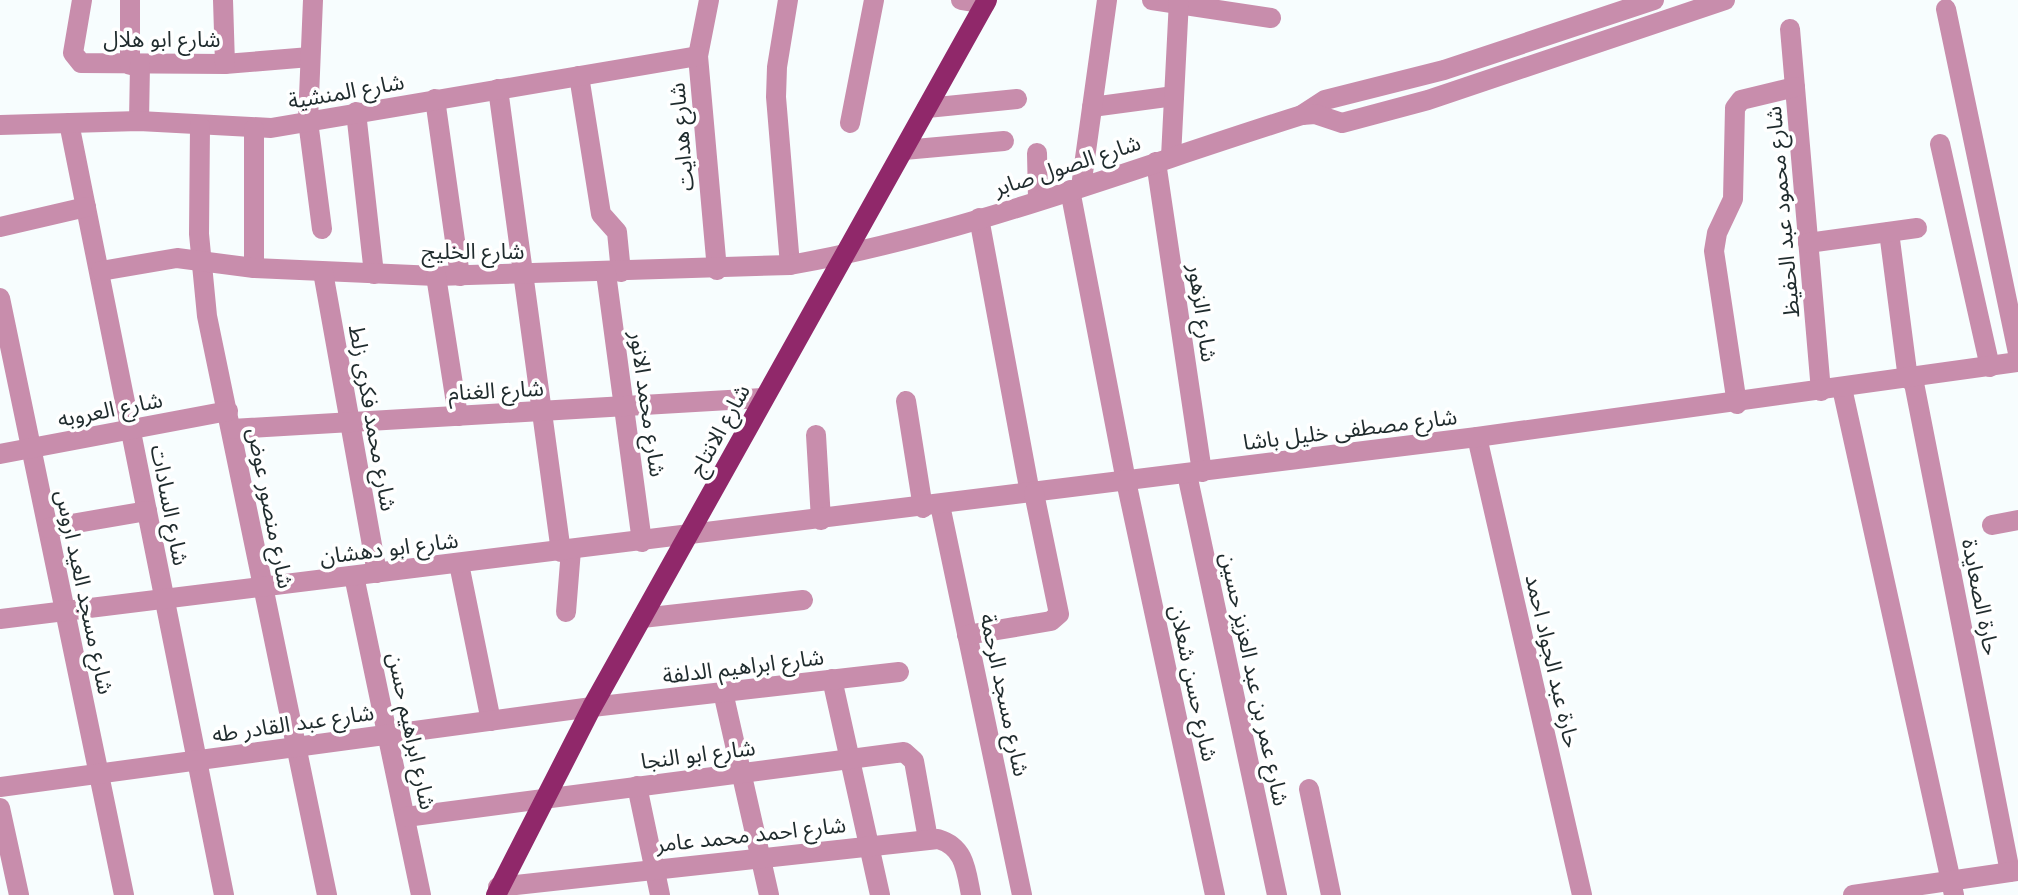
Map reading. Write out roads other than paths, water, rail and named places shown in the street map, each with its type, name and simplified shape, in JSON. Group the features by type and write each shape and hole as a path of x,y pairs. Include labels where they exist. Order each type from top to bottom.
{"main road":[{"name":"شارع الانتاج","path":"495,892 592,707 986,2"}],"street":[{"name":"شارع ابو هلال","path":"82,0 75,60 81,63 225,64 310,57"},
{"path":"130,0 139,121"},
{"path":"223,0 225,64"},
{"path":"313,0 308,121 322,229"},
{"name":"شارع هدايت","path":"709,0 698,56 717,270"},
{"path":"788,0 777,67 776,97 790,265"},
{"path":"850,123 874,0"},
{"path":"961,0 986,2"},
{"name":"شارع حسن شعلان","path":"1107,0 1092,107 1076,188 1126,481 1215,895"},
{"path":"1152,0 1271,18"},
{"name":"شارع الصول صابر","path":"1302,115 1325,100 1444,70 1654,0"},
{"name":"شارع الصول صابر","path":"846,255 979,218 1302,115 1315,114 1342,123 1428,100 1725,0"},
{"name":"شارع الزهور","path":"1179,2 1174,96 1164,159 1194,473"},
{"path":"1946,9 2018,353"},
{"name":"شارع محمود عبد الحفيظ","path":"1790,29 1821,391"},
{"name":"شارع المنشية","path":"0,125 139,121 254,129 698,56"},
{"name":"شارع محمد الانور","path":"579,76 601,214 617,232 613,272 624,406 642,542"},
{"path":"1737,404 1714,251 1717,233 1733,199 1735,108 1741,100 1795,87"},
{"path":"498,89 542,411 566,551 566,612"},
{"path":"1092,107 1174,96"},
{"path":"435,99 460,276"},
{"path":"927,108 1017,99"},
{"path":"356,112 374,274"},
{"name":"شارع السادات","path":"69,123 224,895"},
{"name":"شارع منصور عوض","path":"200,126 200,261 207,316 327,895"},
{"path":"254,129 254,268"},
{"path":"904,150 1004,141"},
{"path":"1940,144 1990,367"},
{"path":"1037,153 1038,199"},
{"path":"0,227 86,207"},
{"path":"967,635 1051,621 1059,614 1032,493 979,218"},
{"path":"1808,243 1917,228"},
{"name":"حارة الصعايدة","path":"1889,232 1910,378 2014,872"},
{"name":"شارع الخليج","path":"101,271 152,260 323,272 524,275 717,270 790,265 846,255"},
{"name":"شارع محمد فكرى زلط","path":"323,272 377,573"},
{"path":"436,276 458,416"},
{"name":"شارع مسجد العيد اروس","path":"0,298 124,895"},
{"name":"شارع مصطفى خليل باشا","path":"688,536 1737,404 2018,362"},
{"path":"1842,388 1953,888"},
{"name":"شارع الغنام","path":"230,420 350,422 763,398"},
{"name":"شارع مسجد الرحمة","path":"906,401 967,635 1022,895"},
{"name":"شارع العروبه","path":"0,454 131,429 230,420"},
{"path":"816,435 821,520"},
{"name":"حارة عبد الجواد احمد","path":"1477,437 1582,895"},
{"name":"شارع عمر بن عبد العزيز حسين","path":"1194,473 1277,895"},
{"path":"48,528 147,511"},
{"path":"1992,525 2018,520"},
{"name":"شارع ابو دهشان","path":"0,619 688,536"},
{"path":"459,564 491,721"},
{"name":"شارع ابراهيم حسن","path":"354,576 421,895"},
{"path":"642,618 803,600"},
{"name":"شارع ابراهيم الدلفة","path":"592,707 899,672"},
{"path":"832,679 880,895"},
{"path":"723,692 769,895"},
{"name":"شارع عبد القادر طه","path":"0,787 592,707"},
{"name":"شارع ابو النجا","path":"406,817 900,752 910,755 928,839"},
{"path":"637,786 660,895"},
{"path":"1309,789 1331,895"},
{"path":"0,808 19,895"},
{"path":"928,839 947,841 962,854 971,895"},
{"name":"شارع احمد محمد عامر","path":"495,892 654,869 928,839"},
{"path":"1853,895 1953,888 2014,872"}]}
